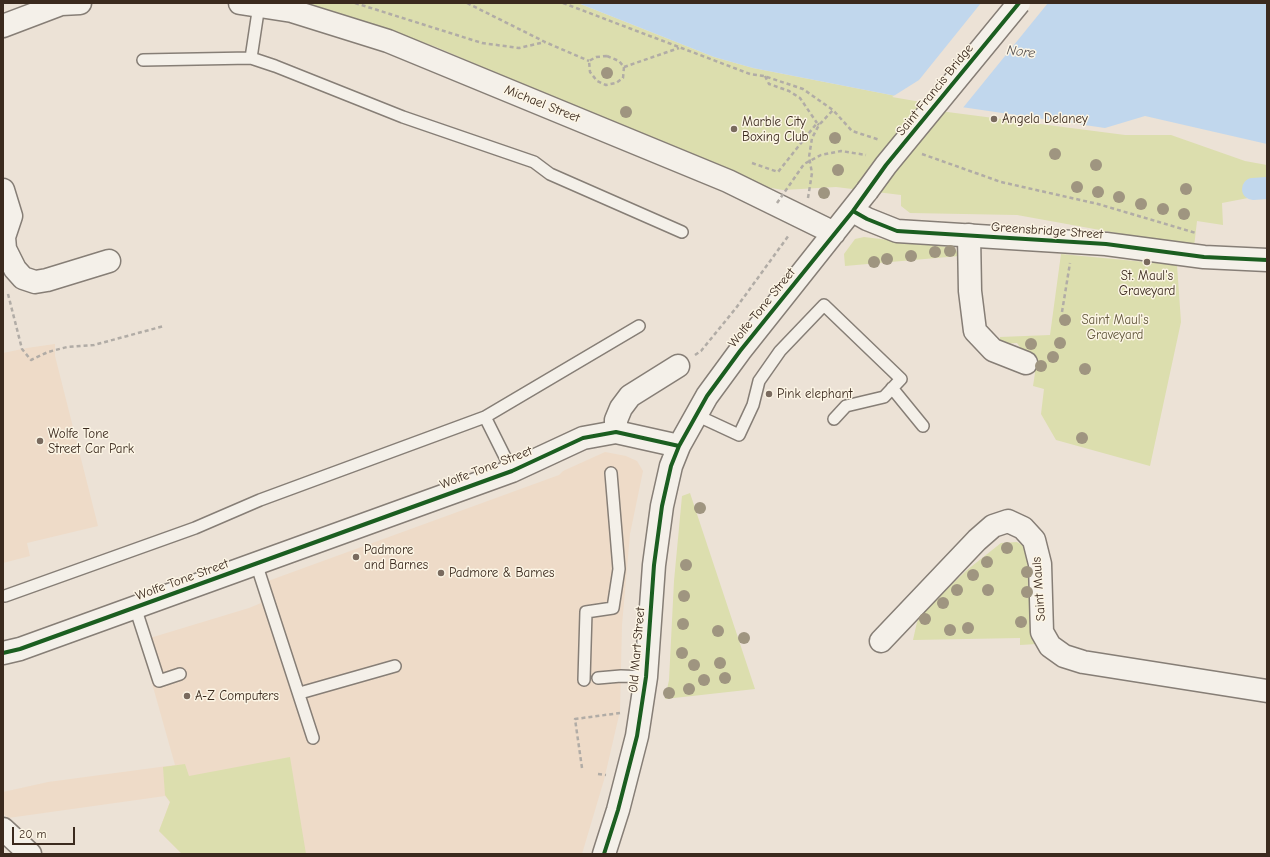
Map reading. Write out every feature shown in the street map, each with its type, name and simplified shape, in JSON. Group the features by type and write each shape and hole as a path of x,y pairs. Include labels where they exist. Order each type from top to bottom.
{"main road":[{"path":"3,26 61,4 80,3"},
{"name":"Saint Francis Bridge","path":"868,191 886,165 1019,3"},
{"name":"Michael Street","path":"250,4 292,11 388,41 728,181 834,233"},
{"path":"3,190 11,216 4,237 5,249 15,269 23,278 35,282 47,280 109,262"},
{"name":"Wolfe Tone Street","path":"3,653 20,649 512,471 583,438 616,432 679,446 707,396 740,351 868,191"},
{"name":"Greensbridge Street","path":"853,211 867,219 897,231 1106,244 1204,257 1267,260"},
{"path":"969,235 970,291 975,331 993,350 1026,363"},
{"path":"616,432 616,420 620,408 630,396 678,366"},
{"name":"Old Mart Street","path":"604,854 618,810 637,736 646,677 654,565 662,506 671,466 679,446"},
{"name":"Saint Mauls","path":"881,641 977,540 993,526 1008,521 1023,528 1034,540 1040,564 1042,632 1050,646 1064,656 1083,662 1267,691"},
{"path":"3,829 30,854"}],"lane":[{"path":"250,4 251,58"},
{"path":"143,60 251,58 275,66 403,117 534,162 550,174 682,232"},
{"path":"696,415 739,435 753,405 758,381 780,351 824,305 901,379 884,397 846,406 834,419"},
{"path":"5,596 195,528 260,500 485,418 639,326"},
{"path":"892,388 923,426"},
{"path":"485,418 512,471"},
{"path":"584,680 586,612 613,608 619,569 611,473"},
{"path":"256,563 300,693 313,738"},
{"path":"135,607 159,681 180,674"},
{"path":"300,693 395,666"},
{"path":"598,678 621,676 646,677"}],"path":[{"path":"355,3 482,43 519,48 545,42"},
{"path":"467,3 545,42 590,61"},
{"path":"624,67 679,48"},
{"path":"608,56 619,61 624,67 623,78 616,83 606,85 597,81 590,72 590,61 596,57 608,56"},
{"path":"764,76 770,84 789,91 800,98 818,124"},
{"path":"752,163 778,172 818,124 833,110"},
{"path":"807,203 812,173 809,158 812,138 818,124"},
{"path":"777,204 804,164 820,155 841,151 860,154 886,165"},
{"path":"678,366 701,351 736,308 789,236 789,231"},
{"path":"1062,312 1070,262 1078,263"},
{"path":"7,291 22,349 31,360 48,352 67,347 94,345 164,326"},
{"path":"582,768 575,719 622,713"}],"shaded area":[{"name":"Wolfe Tone Street Car Park","path":"55,344 55,356 98,526 27,543 30,556 3,563 3,353"},
{"path":"605,452 626,456 637,461 643,471 630,534 622,625 620,711 604,780 582,854 182,854 159,831 170,802 165,796 8,818 3,813 3,792 48,782 175,765 139,637 150,638 249,608 261,603 257,585 559,475 563,471"}],"green space":[{"path":"306,3 578,3 714,57 753,68 927,102 932,110 1125,135 1171,135 1245,161 1267,165 1267,180 1248,187 1248,198 1222,203 1223,225 1197,221 1194,247 1017,215 910,213 901,206 901,195 836,187 783,190 760,186 436,47"},
{"path":"864,237 948,247 956,250 959,256 845,266 844,254 855,239"},
{"name":"Saint Maul's Graveyard","path":"1061,254 1177,265 1181,322 1150,466 1056,440 1041,414 1044,389 1033,386 1035,373 1034,366 1017,343 1000,344 1000,337 1050,335"},
{"path":"690,493 755,689 665,699 669,680 674,581 682,496"},
{"path":"1017,542 1024,546 1029,555 1037,644 1020,645 1020,638 913,640 917,622 925,610 967,570 1001,543"},
{"path":"290,757 306,854 182,854 159,831 170,802 165,795 163,767 185,764 189,776"}],"water":[{"name":"Nore","path":"578,3 1267,4 1267,144 1145,116 1105,128 927,102 753,68 714,57"}],"pier":[{"path":"981,3 1048,3 962,109 892,97 919,80"}],"waterway":[{"path":"1253,189 1267,188"}],"cycle path":[{"path":"604,854 618,810 637,736 646,677 654,565 662,506 671,466 679,446 707,396 740,351 853,211 886,165 1019,3"},
{"path":"853,211 867,219 897,231 1106,244 1204,257 1267,260"},
{"path":"3,653 20,649 512,471 583,438 616,432 679,446"}],"place":[{"name":"Angela Delaney","path":"994,119"},
{"name":"Marble City Boxing Club","path":"734,129"},
{"name":"St. Maul's Graveyard","path":"1147,262"},
{"name":"Pink elephant","path":"769,394"},
{"name":"Wolfe Tone Street Car Park","path":"40,441"},
{"name":"Padmore and Barnes","path":"356,557"},
{"name":"Padmore & Barnes","path":"441,573"},
{"name":"A-Z Computers","path":"187,696"}]}
